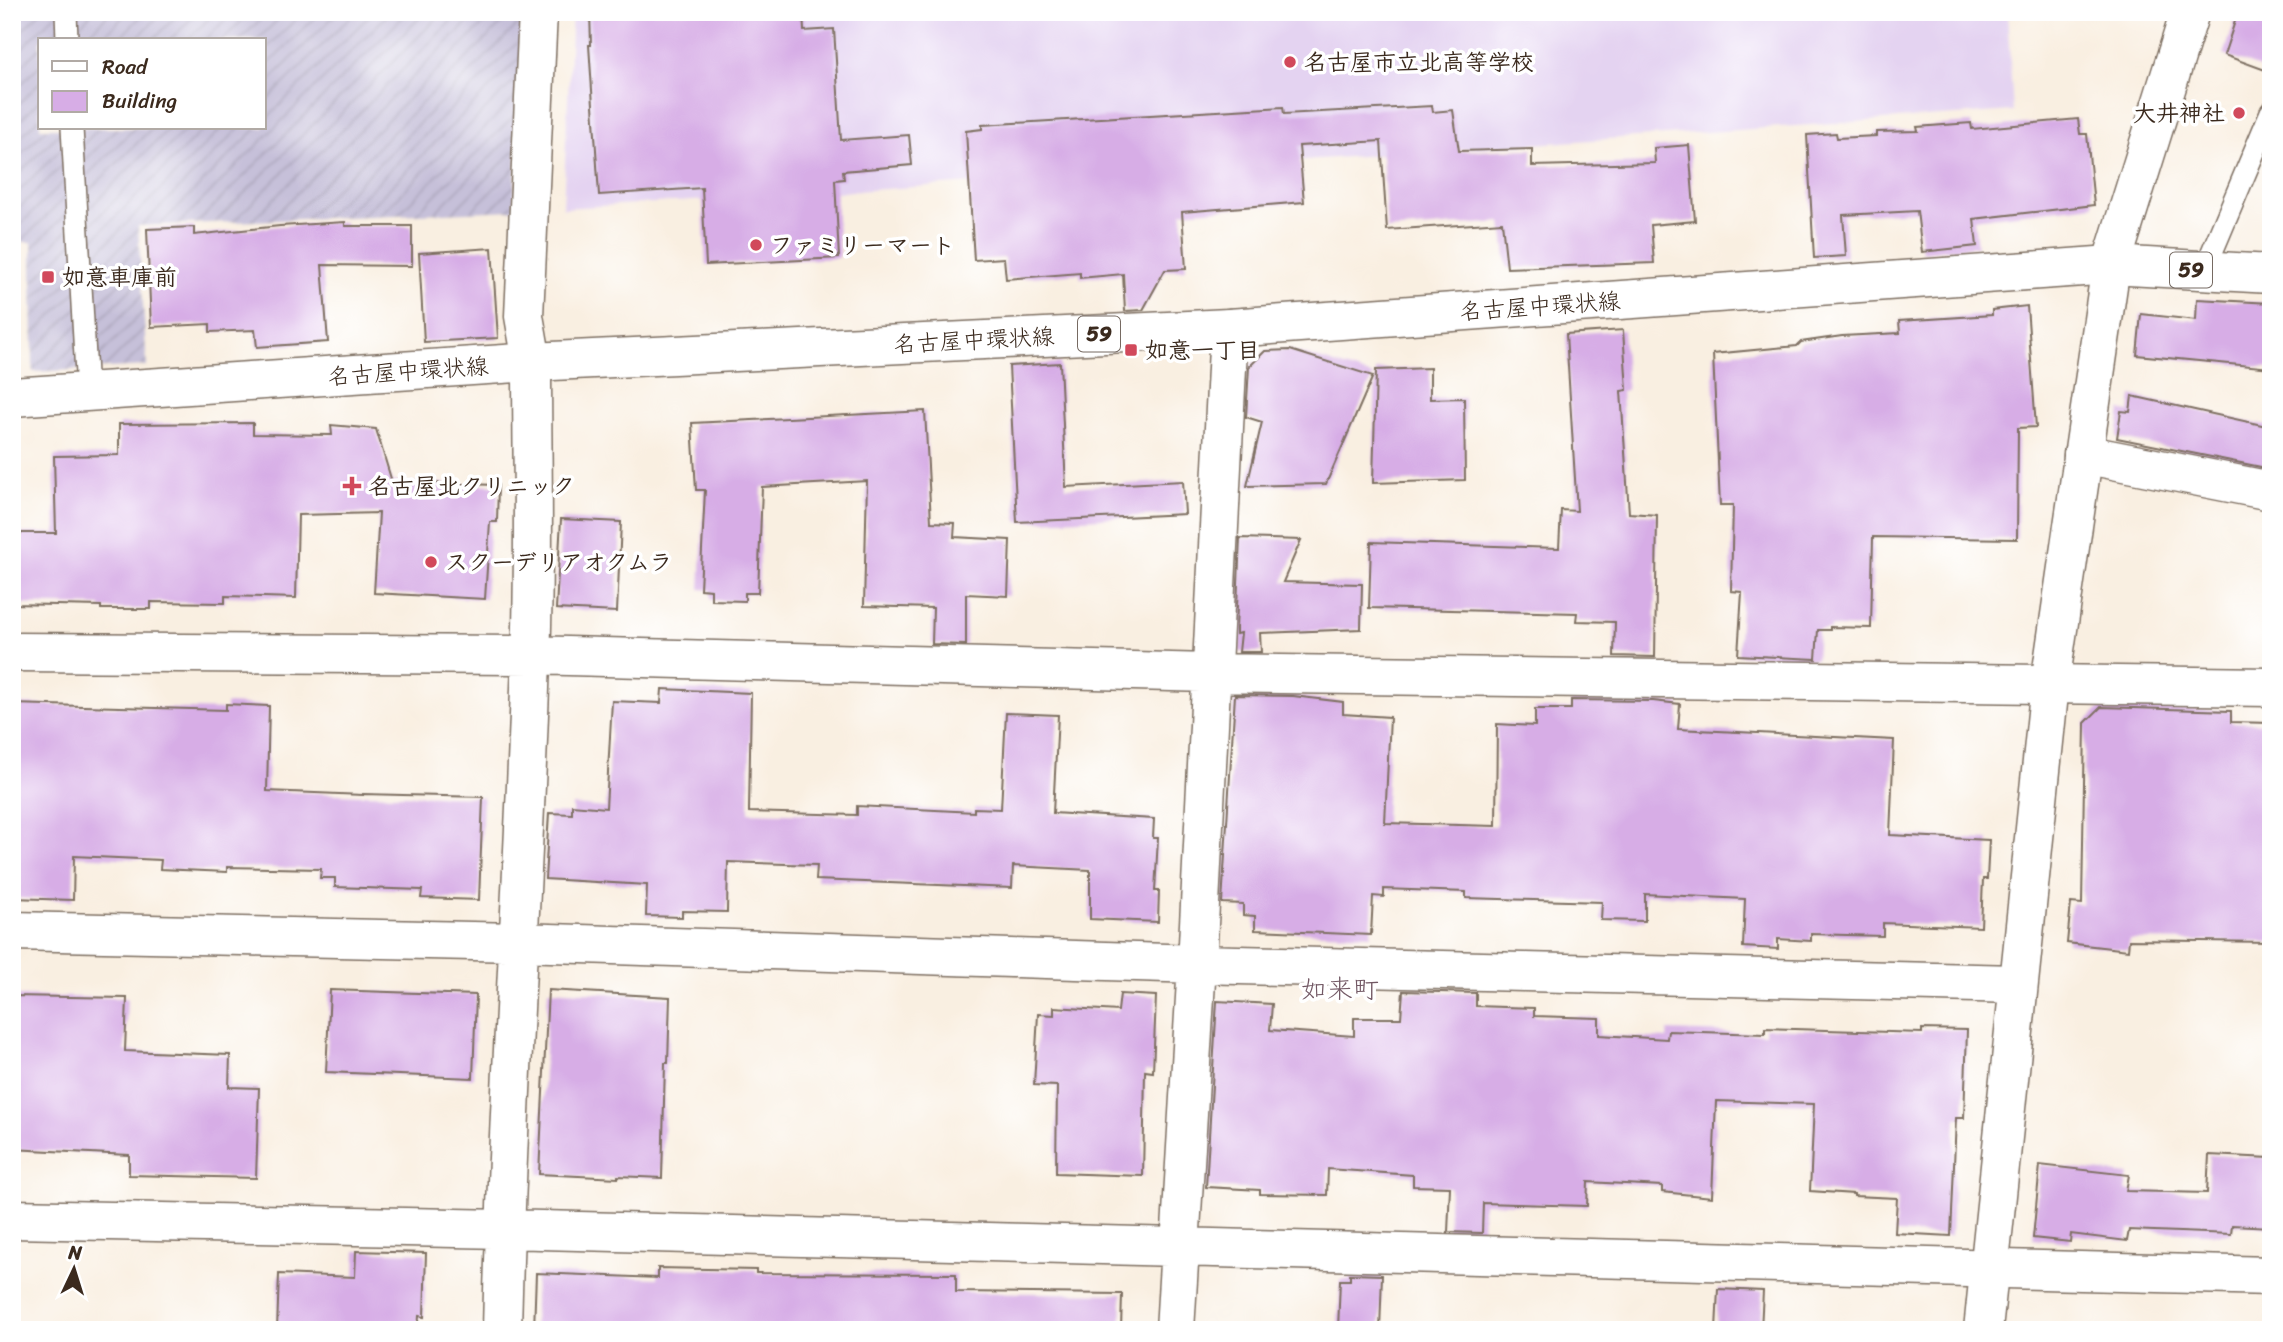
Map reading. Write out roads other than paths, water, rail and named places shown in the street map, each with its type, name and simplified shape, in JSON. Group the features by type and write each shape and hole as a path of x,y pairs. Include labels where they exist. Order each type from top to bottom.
{"street":[{"path":"502,1330 504,1229 520,942 531,655 532,362 524,316 538,12"},
{"path":"1983,1330 2050,684 2111,265 2190,12"},
{"name":"名古屋中環状線","path":"12,397 532,362 1229,328 2111,265 2271,274"},
{"path":"1175,1330 1197,964 1229,328"},
{"path":"2084,454 2271,491"},
{"path":"12,652 531,655 1210,673 2271,687"},
{"path":"12,932 520,942 1197,964 2018,984"},
{"path":"12,1219 504,1229 2271,1276"}],"lane":[{"path":"65,12 67,38"},
{"path":"2204,271 2271,113"},
{"path":"72,130 87,392"}],"place":[{"name":"名古屋市立北高等学校","path":"1290,62"},
{"name":"大井神社","path":"2239,113"},
{"name":"ファミリーマート","path":"756,245"},
{"name":"如意車庫前","path":"48,277"},
{"name":"如意一丁目","path":"1131,350"},
{"name":"名古屋北クリニック","path":"352,486"},
{"name":"スクーデリアオクムラ","path":"431,562"}],"district":[{"name":"如来町","path":"1340,989"}]}
